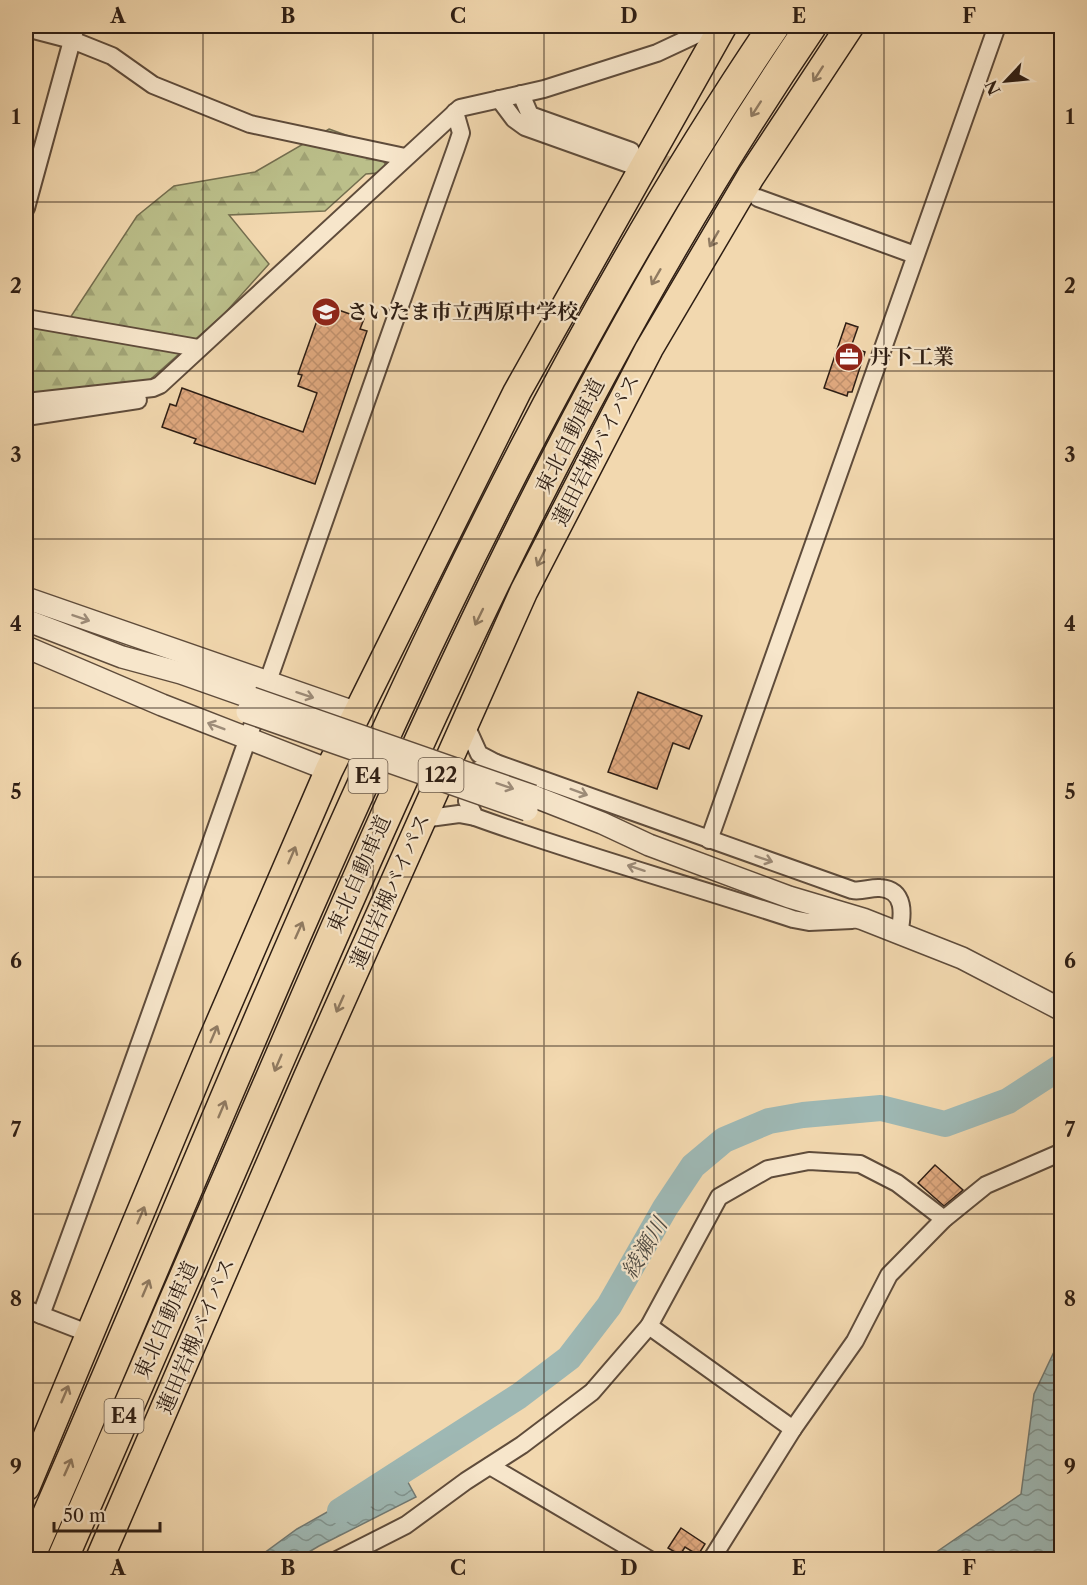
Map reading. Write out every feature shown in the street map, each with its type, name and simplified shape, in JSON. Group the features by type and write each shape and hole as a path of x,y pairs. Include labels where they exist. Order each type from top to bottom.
{"highway":[{"path":"26,1487 211,1043 329,770 635,160 722,26"},
{"name":"東北自動車道","path":"28,1560 344,827 463,573 525,448 656,210 730,89 774,26"},
{"name":"東北自動車道","path":"62,1560 380,825 522,529 610,358 659,272 741,133 812,26"},
{"name":"蓮田岩槻バイパス","path":"99,1560 422,819 529,582 649,349 751,176 850,26"}],"street":[{"path":"26,417 138,400 160,385 460,108 521,94 657,53 722,26"},
{"path":"709,840 997,26"},
{"path":"26,28 74,33 153,85 250,124 405,158"},
{"path":"26,208 74,33"},
{"path":"521,94 525,108 530,115 635,160"},
{"path":"499,99 514,119 525,127 635,160"},
{"path":"90,1334 33,1312 150,1020 246,738 456,148 461,133 454,112"},
{"path":"758,198 915,255"},
{"path":"26,318 198,348"},
{"path":"26,402 153,388"},
{"path":"26,598 357,713"},
{"path":"26,620 122,657 176,685 249,705 530,803 596,833 649,845 789,897 899,933 962,958 1061,1010"},
{"path":"26,647 329,770"},
{"path":"465,723 479,754 496,763 852,890 879,888 891,890 901,902 903,914 899,933"},
{"path":"475,817 467,801 478,770 496,763"},
{"path":"422,819 459,814 475,817 547,844 625,865 793,919 809,922 863,920"},
{"path":"711,1560 793,1429 855,1341 889,1275 944,1219 986,1185 1062,1152"},
{"path":"337,1560 406,1525 592,1392 649,1326 718,1197 768,1169 809,1161 860,1164 897,1184 944,1219"},
{"path":"649,1326 793,1429"},
{"path":"490,1466 650,1560"}],"green space":[{"path":"329,129 374,145 390,172 366,174 325,211 229,215 269,264 225,313 134,394 26,420 26,321 70,318 137,216 174,186 255,172"}],"water":[{"path":"1061,1337 1061,1559 936,1559 932,1555 1021,1494 1034,1394"},
{"path":"404,1475 416,1497 297,1559 256,1559 297,1529 345,1502"}],"building":[{"path":"330,307 364,319 360,329 367,331 315,484 194,443 196,439 162,427 170,404 176,406 182,388 303,432 317,393 298,386 302,375 298,374 319,315 327,318"},
{"path":"846,323 858,327 851,347 865,352 852,392 848,392 847,396 824,388"},
{"path":"638,692 702,716 689,749 673,743 657,789 608,772"},
{"path":"935,1165 963,1190 944,1206 918,1183"},
{"path":"681,1528 705,1544 698,1555 685,1547 680,1555 668,1548"}],"waterway":[{"name":"綾瀬川","path":"340,1511 519,1396 569,1358 609,1306 665,1208 693,1166 724,1140 769,1121 803,1115 881,1108 945,1124 1008,1101 1062,1066"}],"tunnel":[{"path":"641,154 749,195"}],"place":[{"name":"さいたま市立西原中学校","path":"326,312"},
{"name":"丹下工業","path":"849,357"}]}
